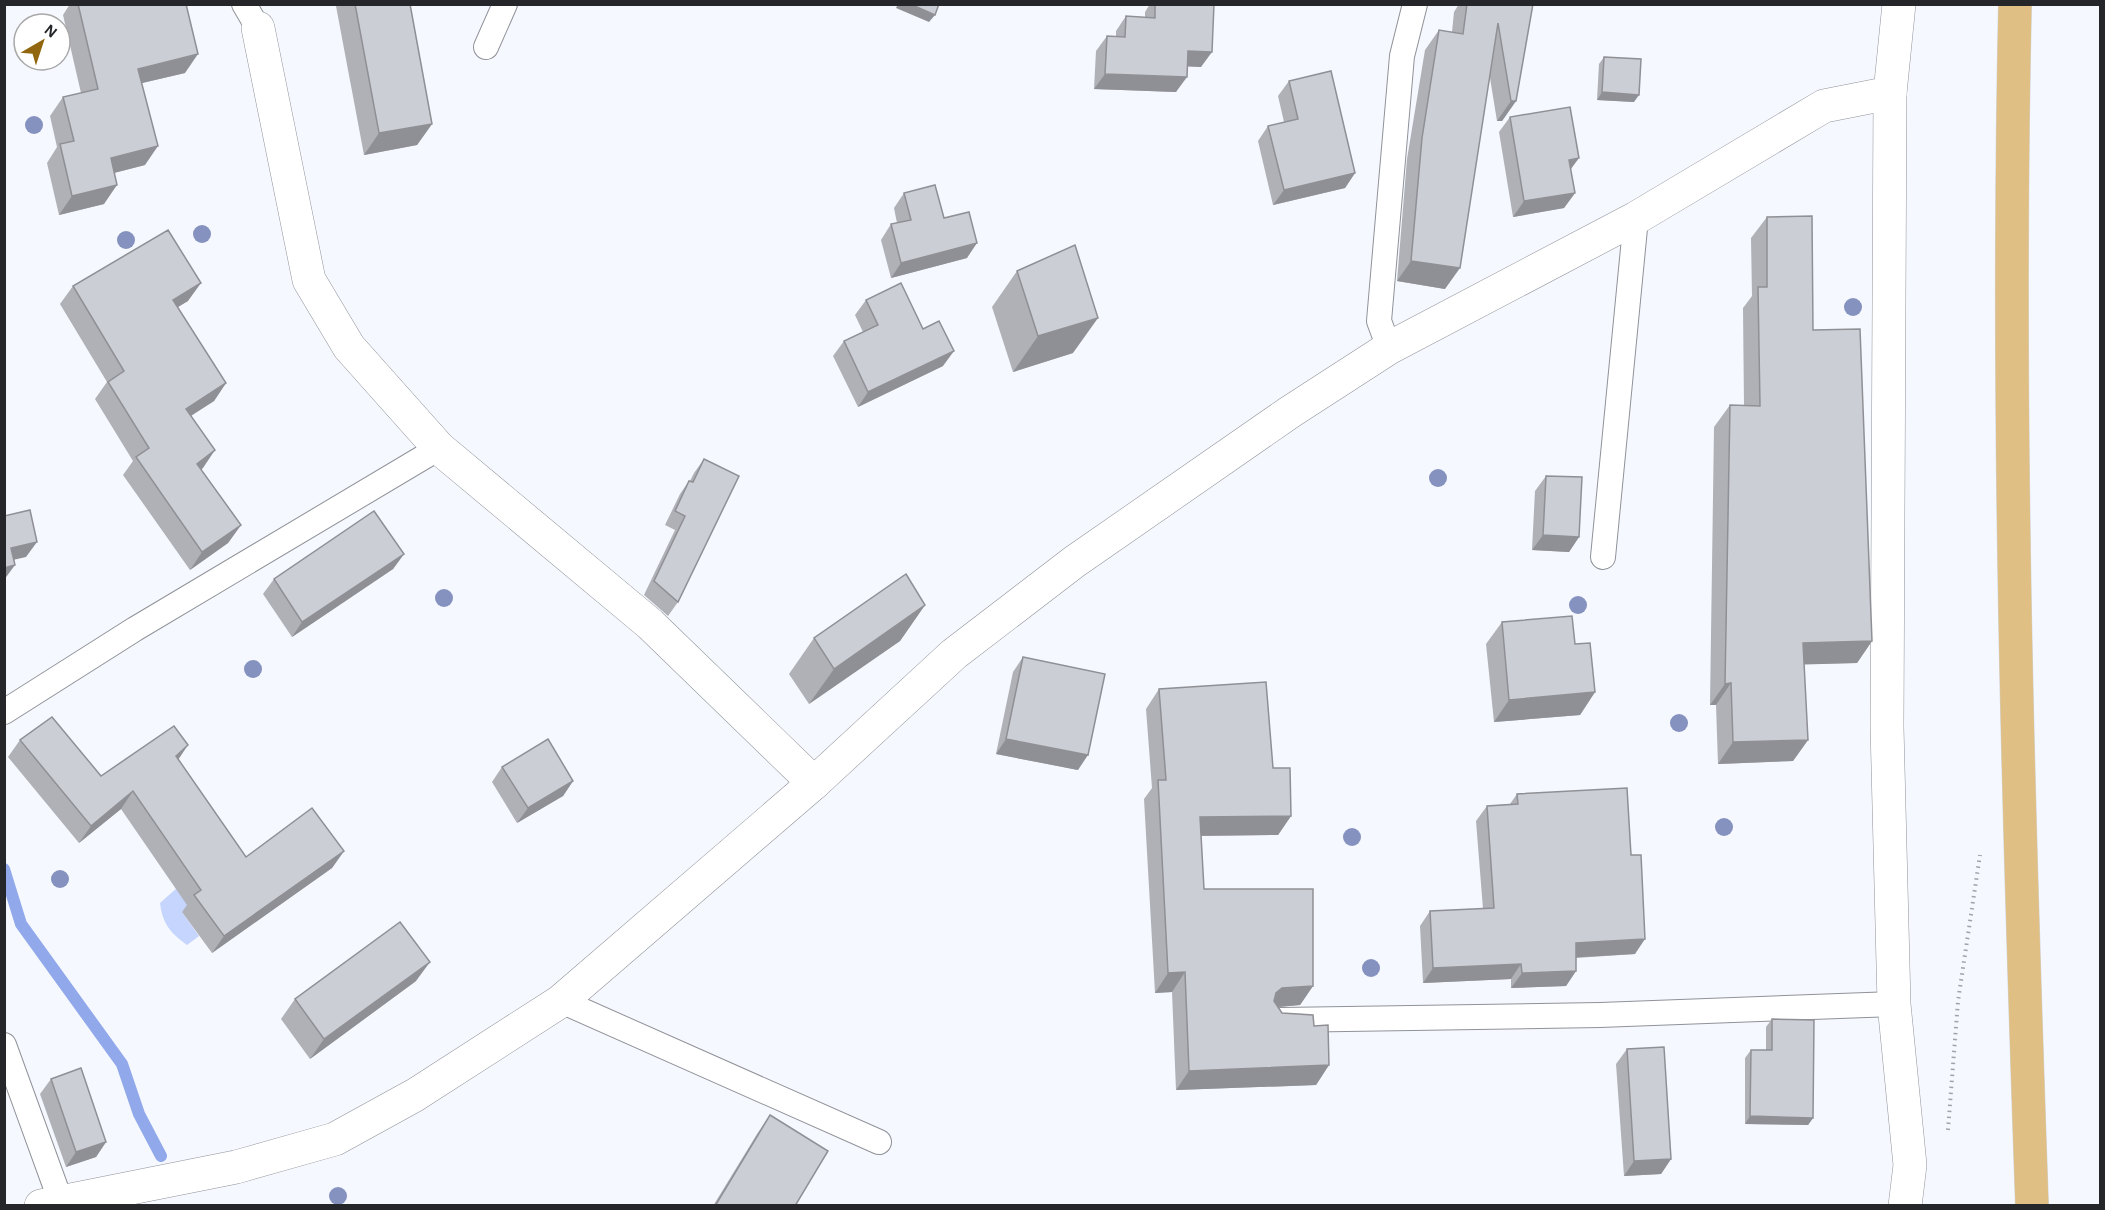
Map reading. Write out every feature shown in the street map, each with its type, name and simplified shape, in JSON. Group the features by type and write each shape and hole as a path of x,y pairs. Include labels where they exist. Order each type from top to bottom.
{"main road":[{"path":"2015,4 2011,204 2017,735 2032,1206"}],"street":[{"path":"1899,4 1890,93 1887,727 1894,1004 1910,1165 1905,1206"},
{"path":"251,16 309,280 349,347 439,448 650,624 814,783"},
{"path":"51,1204 236,1167 335,1139 415,1095 561,1001 814,783 954,654 1074,562 1290,412 1389,348 1636,218 1824,106 1890,93"}],"lane":[{"path":"486,47 505,4"},
{"path":"1389,348 1378,321 1402,56 1415,4"},
{"path":"1603,557 1636,218"},
{"path":"4,712 135,629 439,448"},
{"path":"561,1001 879,1142"},
{"path":"1275,1020 1600,1015 1894,1004"},
{"path":"4,1045 51,1204"}],"path":[{"path":"1910,1165 1946,1146 1958,1001 1980,853"}],"shaded area":[{"path":"228,862 182,912 199,936 187,945 168,927 160,903 195,872"}],"building":[{"path":"78,4 186,4 198,54 138,69 158,146 111,158 117,185 72,196 60,144 74,141 63,97 98,89"},
{"path":"355,4 410,4 432,124 379,133"},
{"path":"910,4 939,4 935,15"},
{"path":"1155,4 1214,4 1212,52 1188,51 1187,77 1105,74 1107,36 1125,37 1126,16 1155,18"},
{"path":"1467,4 1533,4 1516,101 1511,101 1498,23 1460,268 1411,261 1422,138 1439,30 1463,34"},
{"path":"1604,57 1641,59 1639,95 1602,92"},
{"path":"1331,71 1355,173 1284,190 1268,126 1298,119 1289,81"},
{"path":"1570,107 1579,158 1569,160 1575,193 1524,201 1510,117"},
{"path":"935,185 944,218 969,212 977,243 901,263 891,224 911,220 904,193"},
{"path":"1812,216 1813,330 1860,329 1872,641 1803,643 1808,740 1733,742 1731,683 1725,684 1730,405 1760,406 1758,287 1767,287 1767,217"},
{"path":"168,230 201,283 173,300 226,383 186,409 215,450 197,464 241,525 202,552 136,457 149,448 108,382 124,371 73,286"},
{"path":"1075,245 1098,318 1038,336 1017,271"},
{"path":"901,283 923,329 939,321 954,351 868,392 844,341 878,325 866,300"},
{"path":"704,459 739,476 678,602 654,581 685,516 675,511 689,481 693,482"},
{"path":"1546,476 1582,477 1579,537 1543,535"},
{"path":"30,510 37,542 11,548 15,565 4,568 4,516"},
{"path":"374,511 404,554 302,622 274,579"},
{"path":"906,574 925,605 834,669 814,638"},
{"path":"1572,616 1575,644 1590,643 1595,692 1509,700 1502,622"},
{"path":"1023,657 1105,674 1088,755 1006,739"},
{"path":"1266,682 1273,768 1290,768 1291,816 1200,817 1204,889 1313,889 1313,986 1282,988 1276,993 1274,1001 1282,1013 1313,1015 1314,1026 1328,1025 1329,1065 1189,1071 1185,972 1168,973 1158,780 1166,780 1159,689"},
{"path":"52,717 101,776 174,726 188,745 176,756 246,857 312,808 344,851 224,936 194,895 201,890 133,791 91,826 20,740"},
{"path":"548,739 573,781 528,808 502,767"},
{"path":"1627,788 1631,855 1641,855 1645,939 1576,943 1576,971 1522,973 1521,964 1433,968 1430,911 1494,908 1487,806 1518,804 1517,794"},
{"path":"400,922 430,962 324,1039 295,999"},
{"path":"1772,1019 1814,1020 1813,1118 1750,1116 1751,1050 1772,1050"},
{"path":"1664,1047 1671,1159 1634,1161 1627,1049"},
{"path":"81,1068 106,1142 76,1152 51,1079"},
{"path":"770,1115 828,1151 795,1206 715,1206"}],"waterway":[{"path":"4,869 21,924 122,1064 139,1114 161,1156"}]}
